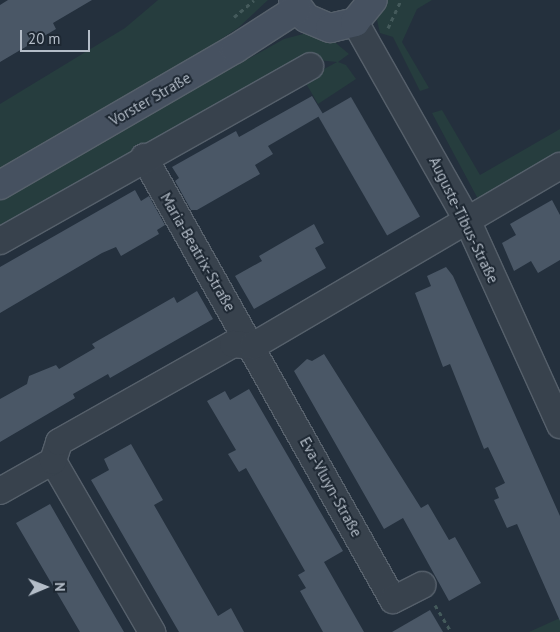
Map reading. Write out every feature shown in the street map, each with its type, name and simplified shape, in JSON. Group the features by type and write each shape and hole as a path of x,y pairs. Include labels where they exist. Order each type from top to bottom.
{"main road":[{"path":"355,22 373,0"},
{"name":"Vorster Straße","path":"0,185 235,49 295,4 317,25 330,28 355,22"}],"street":[{"name":"Auguste-Tibus-Straße","path":"355,22 468,222 559,420"},
{"path":"0,240 144,157 310,66"},
{"name":"Maria-Beatrix-Straße","path":"144,157 253,346"},
{"path":"0,491 52,461 59,442 233,344 253,346 468,222 560,166"},
{"name":"Eva-Vluyn-Straße","path":"253,346 393,600 422,585"},
{"path":"52,461 152,632"}],"path":[{"path":"422,585 452,632"}],"green space":[{"path":"158,0 268,0 238,28 192,58 0,173 0,104 125,28"},
{"path":"381,0 432,0 417,9 402,42 429,88 420,91 393,37 380,33 377,20"},
{"path":"311,32 331,39 349,54 338,62 346,65 356,79 318,104 304,80 337,62 317,60 0,229 0,197 284,39"},
{"path":"442,110 480,175 560,129 560,157 478,199 432,113"},
{"path":"560,618 560,632 529,632"}],"building":[{"path":"8,0 92,0 53,23 56,29 0,62 0,5"},
{"path":"312,96 323,114 268,146 273,154 255,165 260,174 197,210 191,210 175,181 179,178 172,167 236,131 239,137"},
{"path":"351,97 420,217 387,236 318,116"},
{"path":"135,190 141,201 149,196 165,225 157,230 159,234 121,256 116,247 102,253 0,313 0,267"},
{"path":"552,200 560,215 560,260 538,273 531,261 514,271 502,243 516,235 510,224"},
{"path":"314,224 324,243 315,248 326,268 254,309 235,276 262,261 259,256"},
{"path":"446,267 453,276 560,516 560,621 517,524 507,528 494,500 499,498 495,488 505,483 488,447 484,449 450,364 443,367 415,293 431,286 427,276"},
{"path":"197,291 213,319 110,378 108,374 73,394 75,398 0,442 0,399 27,384 29,376 56,365 59,369 95,348 92,344 174,297 177,303"},
{"path":"324,354 421,508 428,504 449,540 455,537 481,583 449,601 403,518 384,529 294,371 307,359 312,361"},
{"path":"249,389 343,551 324,562 364,632 323,632 300,591 306,588 298,575 305,571 246,468 239,472 228,454 236,450 207,401 225,391 230,400"},
{"path":"131,444 163,500 154,505 218,616 231,608 244,632 179,632 91,480 109,470 104,459"},
{"path":"50,504 124,632 80,632 16,523"},
{"path":"430,610 443,632 392,632"}]}
